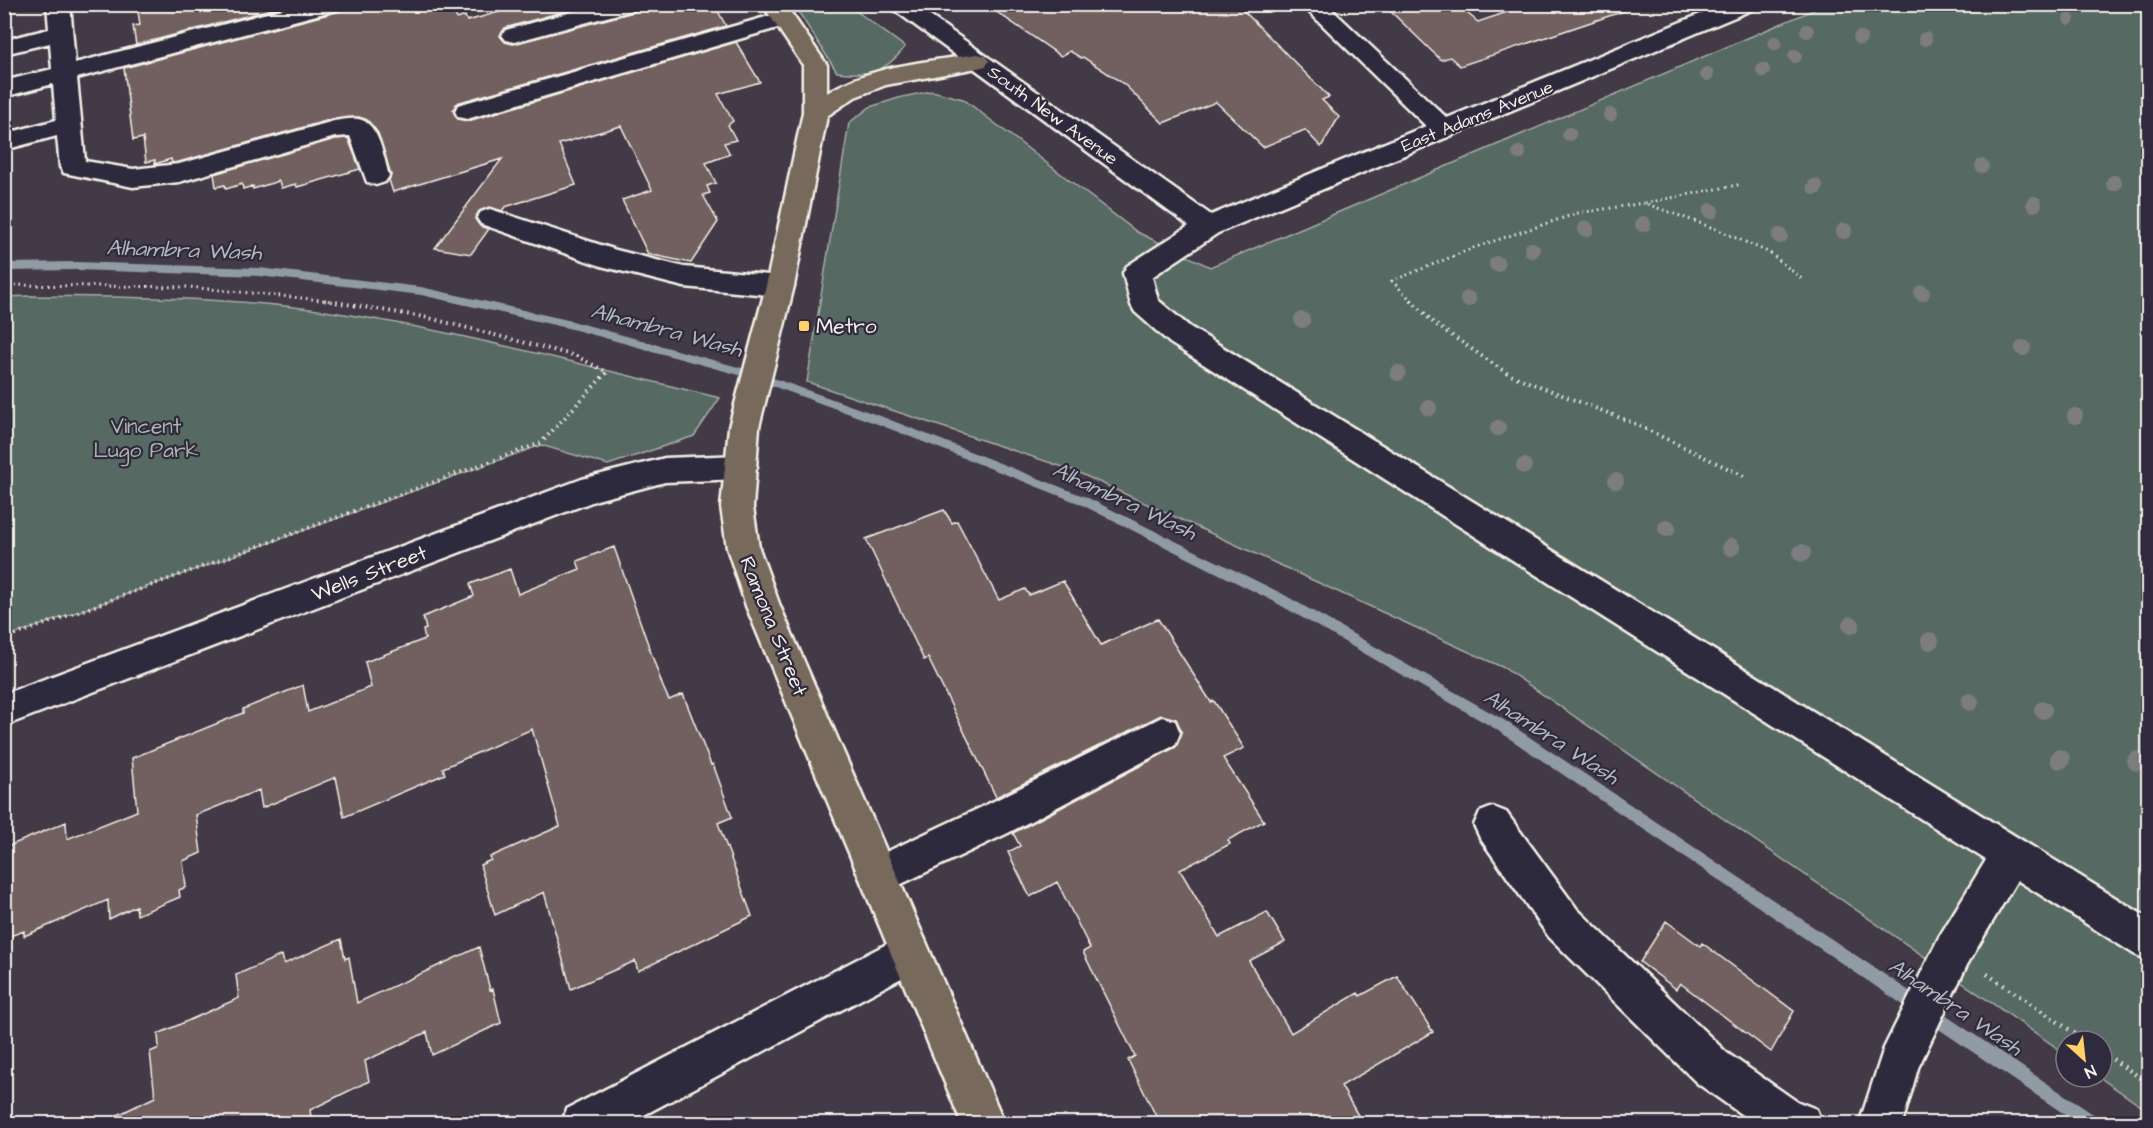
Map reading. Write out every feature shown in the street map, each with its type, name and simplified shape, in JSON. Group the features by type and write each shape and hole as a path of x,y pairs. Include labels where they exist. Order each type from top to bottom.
{"main road":[{"name":"Ramona Street","path":"778,12 815,65 815,112 776,299 744,427 738,507 742,548 763,606 984,1124"},
{"path":"815,112 846,92 862,86 894,77 977,61"}],"street":[{"path":"58,4 73,167 133,178 178,173 334,129 357,127 365,138 376,176"},
{"path":"4,89 331,4"},
{"path":"514,35 628,4"},
{"name":"South New Avenue","path":"897,4 1208,226"},
{"path":"1312,4 1445,130"},
{"name":"East Adams Avenue","path":"1740,6 1445,130 1208,226 1137,273 1145,305 1180,335 2011,855"},
{"path":"467,111 778,12"},
{"path":"4,47 60,33"},
{"path":"4,127 68,117"},
{"path":"4,142 68,117"},
{"path":"490,218 611,260 776,299"},
{"name":"Wells Street","path":"4,710 592,488 665,470 741,467"},
{"path":"879,875 995,820 1162,733"},
{"path":"1493,825 1563,923 1679,1036 1712,1068 1784,1118 1801,1124"},
{"path":"1880,1124 1905,1048 1951,956 2011,855 2148,940"},
{"path":"582,1124 910,952"}],"path":[{"path":"1742,184 1578,213 1476,247 1392,281 1435,324 1508,374 1631,422 1746,477"},
{"path":"1644,203 1716,229 1770,253 1803,280"},
{"path":"4,285 189,287 312,298 429,318 576,356 607,372 541,443 4,639"},
{"path":"1951,956 2067,1029"},
{"path":"2114,1060 2148,1083"}],"green space":[{"path":"794,5 848,5 905,47 898,56 876,71 837,72"},
{"path":"1825,5 2148,5 2148,1111 2114,1087 2114,1029 2054,1029 2054,1046 1504,668 1075,471 807,382 849,123 870,107 902,97 932,91 963,99 1137,232 1210,267"},
{"name":"Vincent Lugo Park","path":"5,297 223,301 338,313 434,330 720,398 694,436 608,465 541,445 5,638"}],"building":[{"path":"137,4 291,4 136,45 133,26 140,25"},
{"path":"344,4 451,4 457,19 465,16 467,21 528,4 590,4 505,28 500,36 505,42 513,44 637,11 641,4 714,4 726,26 457,103 453,110 458,119 468,121 736,42 760,82 718,94 733,121 728,125 736,140 724,143 730,154 706,163 716,183 707,186 710,193 703,195 718,222 691,263 648,254 622,200 652,190 621,126 559,144 576,185 505,207 502,211 489,207 479,211 475,219 480,226 489,229 471,254 435,248 502,159 393,192 389,180 391,175 378,133 367,120 359,117 333,119 179,162 172,163 171,159 155,164 155,160 146,162 143,138 133,140 124,68 340,11"},
{"path":"985,4 1237,4 1329,97 1322,100 1339,117 1321,147 1305,130 1263,147 1216,102 1163,123 1124,84 1070,51 1061,56"},
{"path":"1383,4 1456,4 1478,22 1531,4 1626,4 1627,10 1460,66 1450,57 1441,60"},
{"path":"348,138 360,169 297,187 296,184 281,188 279,181 253,189 253,186 243,189 242,184 226,189 225,185 216,187 214,174 335,139"},
{"path":"944,510 952,523 957,521 999,600 1025,589 1029,595 1063,581 1101,645 1158,619 1211,702 1214,701 1244,748 1223,758 1264,821 1228,840 1230,844 1180,870 1219,937 1267,912 1285,942 1249,961 1291,1033 1358,993 1360,996 1397,976 1433,1032 1341,1086 1363,1124 1160,1124 1128,1060 1135,1056 1083,952 1090,948 1057,882 1030,897 1008,852 1020,846 1013,833 1176,747 1182,732 1176,719 1161,715 996,797 928,658 924,660 866,539"},
{"path":"614,547 663,687 669,700 683,694 711,765 713,764 732,817 718,823 752,916 638,971 635,961 571,989 544,892 495,915 480,865 491,860 490,857 560,826 532,729 443,768 445,774 344,817 336,777 262,808 259,790 196,815 201,853 183,861 186,887 179,890 180,897 137,915 136,906 109,919 108,900 24,936 24,931 4,938 4,848 66,822 67,839 137,811 132,758 243,713 243,709 303,685 308,712 371,687 365,662 425,639 423,630 426,629 423,617 474,596 470,584 510,569 518,594 580,569 577,561"},
{"path":"1666,921 1700,946 1702,943 1794,1011 1771,1052 1680,983 1676,989 1640,962"},
{"path":"341,939 345,959 349,957 357,1003 479,947 501,1023 432,1055 427,1032 365,1061 369,1081 310,1110 312,1124 99,1124 155,1097 150,1052 159,1048 158,1034 239,998 236,975 282,955 284,964"}],"waterway":[{"name":"Alhambra Wash","path":"4,267 76,266 259,272 421,291 572,325 752,375 879,420 1082,500 1277,597 1499,724 2093,1124"}],"place":[{"name":"Metro","path":"804,326"}]}
